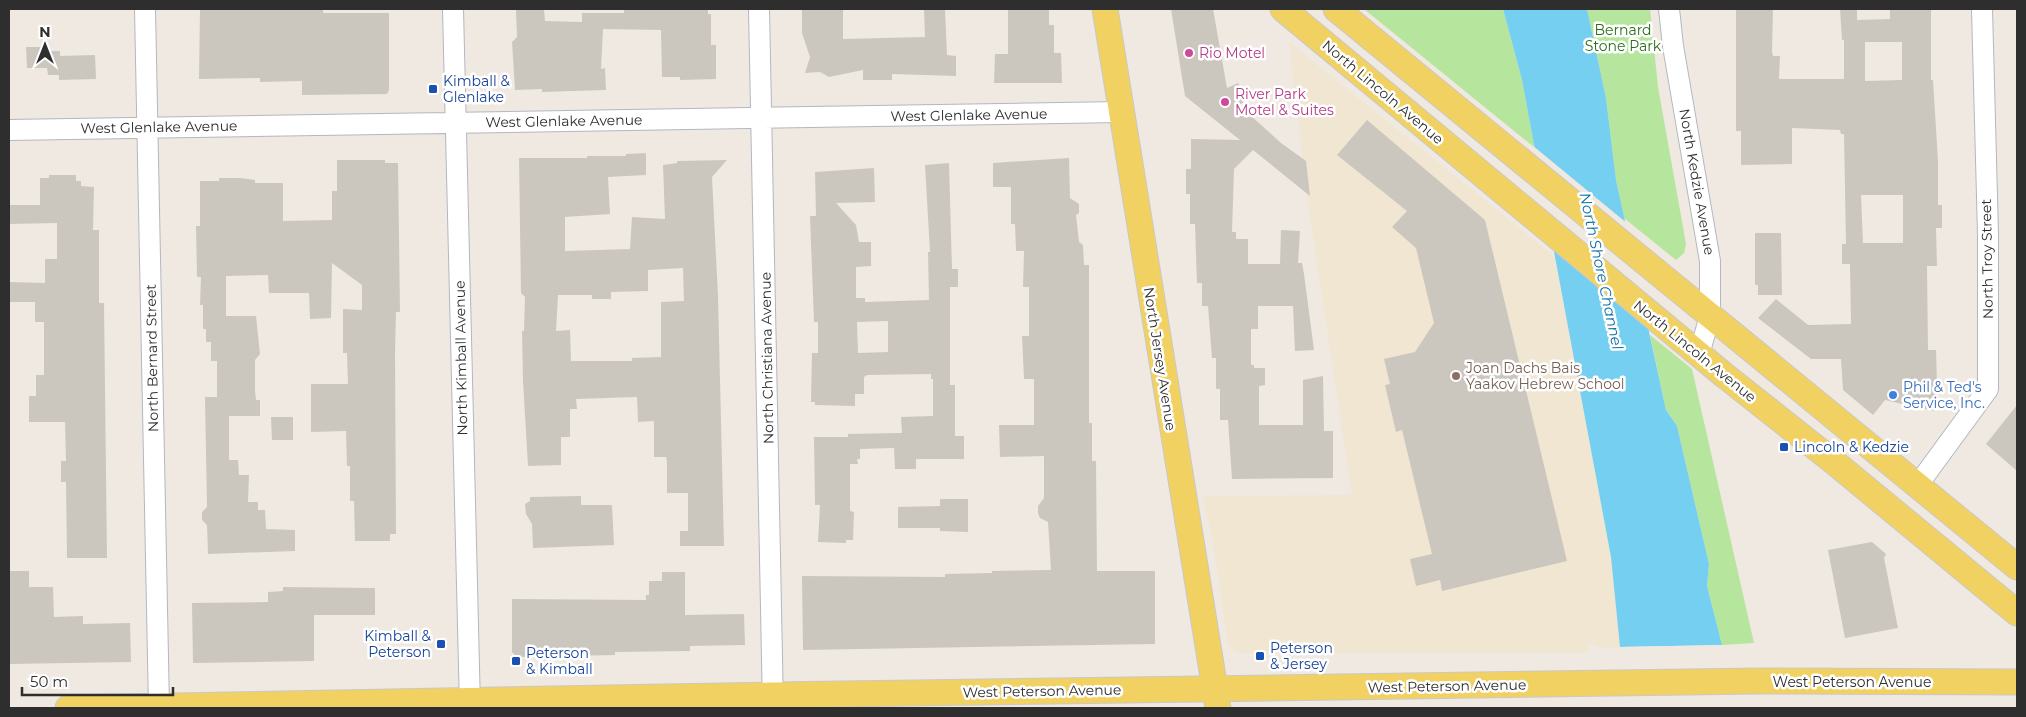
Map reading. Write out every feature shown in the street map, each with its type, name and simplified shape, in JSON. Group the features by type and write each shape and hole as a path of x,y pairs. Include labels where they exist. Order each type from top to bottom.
{"main road":[{"name":"North Jersey Avenue","path":"1105,9 1215,699"},
{"name":"North Lincoln Avenue","path":"1283,9 1489,182 1834,462 2017,614"},
{"path":"1336,9 2017,568"},
{"name":"West Peterson Avenue","path":"68,708 1215,699 1613,683 1758,681 2017,682"}],"street":[{"name":"North Bernard Street","path":"145,9 159,707"},
{"name":"North Kimball Avenue","path":"453,9 470,705"},
{"name":"North Christiana Avenue","path":"759,9 772,702"},
{"name":"North Kedzie Avenue","path":"1669,9 1673,46 1710,261 1710,316 1699,354"},
{"name":"North Troy Street","path":"1917,486 1988,389 1988,234 1982,9"},
{"name":"West Glenlake Avenue","path":"9,130 1120,112"}],"shaded area":[{"name":"Joan Dachs Bais Yaakov Hebrew School","path":"1289,42 1555,257 1611,557 1620,647 1603,648 1587,642 1589,653 1239,653 1232,650 1228,643 1214,548 1203,496 1352,495 1308,203"}],"green space":[{"path":"1364,9 1503,9 1522,80 1535,148"},
{"name":"Bernard Stone Park","path":"1587,9 1650,9 1658,87 1686,244 1684,253 1676,260 1624,218 1616,180 1606,98"},
{"path":"1650,335 1692,369 1754,643 1722,645 1707,586 1709,564 1677,426 1666,410"}],"water":[{"name":"North Shore Channel","path":"1503,9 1587,9 1606,98 1616,180 1666,410 1677,426 1709,564 1707,586 1722,645 1620,647 1611,557 1522,80"}],"pier":[{"path":"1532,145 1628,224 1651,329 1551,247"},
{"path":"1725,645 1723,648 1715,648 1728,708 1663,708 1649,649 1620,650 1617,647"}],"building":[{"path":"200,9 323,9 323,13 389,13 389,90 387,94 302,95 302,81 260,82 260,78 199,79"},
{"path":"544,9 545,21 582,22 582,13 624,13 624,10 654,9 708,10 708,14 711,14 711,45 716,45 716,79 680,80 680,77 662,77 661,30 603,29 601,69 605,68 606,90 542,92 542,89 515,90 512,42 517,37 516,10"},
{"path":"924,9 945,9 947,55 956,56 956,76 892,74 892,80 863,80 863,70 829,77 820,72 805,73 810,57 802,33 802,10 843,10 843,39 925,37"},
{"path":"1008,9 1049,9 1049,25 1054,25 1054,53 1061,53 1062,83 994,83 995,54 1008,54"},
{"path":"1171,9 1213,9 1227,88 1238,83 1248,99 1239,105 1281,143 1306,161 1310,196 1253,150 1234,169 1232,232 1236,232 1236,239 1248,239 1248,264 1280,264 1281,230 1300,231 1298,263 1302,263 1314,350 1295,351 1293,306 1258,306 1258,329 1251,329 1251,365 1254,365 1254,368 1265,368 1265,385 1259,386 1259,425 1303,425 1303,380 1323,376 1324,431 1333,431 1333,478 1232,479 1228,420 1220,420 1220,389 1216,389 1216,358 1212,358 1208,306 1202,306 1202,283 1197,283 1195,224 1190,224 1190,194 1186,194 1186,169 1191,169 1191,139 1240,140 1185,96"},
{"path":"1736,9 1773,9 1772,52 1773,56 1780,56 1779,79 1844,79 1844,40 1842,40 1840,9 1857,9 1857,20 1890,19 1890,9 1931,9 1931,80 1933,80 1938,161 1938,205 1942,205 1942,228 1936,228 1937,266 1927,266 1928,350 1936,350 1937,385 1939,386 1934,411 1885,400 1873,415 1843,390 1841,359 1811,359 1758,318 1776,299 1808,325 1851,324 1850,264 1842,264 1842,244 1846,244 1844,134 1841,134 1840,130 1792,128 1792,164 1741,165 1741,131 1736,131","holes":["1865,42 1902,42 1902,80 1865,81","1861,195 1903,195 1903,243 1863,243"]},
{"path":"26,47 48,47 48,51 60,51 60,56 95,55 96,79 59,80 59,75 48,75 47,68 27,68"},
{"path":"1367,120 1485,220 1567,561 1442,591 1440,580 1416,586 1410,559 1432,554 1402,430 1396,432 1385,385 1390,384 1384,359 1415,352 1434,323 1416,248 1392,227 1407,211 1337,155"},
{"path":"646,153 646,175 608,177 610,214 565,217 565,251 630,249 632,217 665,219 663,165 677,163 677,161 727,160 712,177 718,296 724,546 680,546 680,531 688,531 688,493 667,493 666,457 654,457 654,421 638,422 637,397 576,399 577,409 570,409 570,437 561,437 561,465 528,466 523,381 522,331 524,331 525,297 521,293 519,158 587,158 587,156 626,156 626,154","holes":["683,268 684,301 661,302 661,357 632,358 632,361 571,361 570,330 556,331 558,295 592,295 592,299 611,299 611,292 648,291 648,270"]},
{"path":"1069,158 1070,198 1079,204 1079,213 1076,215 1079,242 1083,245 1084,265 1089,265 1089,423 1092,423 1092,461 1096,461 1097,571 1155,571 1155,644 803,650 802,576 945,577 945,574 1051,570 1048,522 1040,518 1038,513 1038,506 1044,498 1044,456 1000,457 999,425 1034,425 1034,379 1024,379 1022,336 1029,336 1029,287 1023,287 1024,251 1016,251 1015,224 1011,224 1011,187 993,187 993,163"},
{"path":"337,160 385,160 385,163 398,163 400,312 396,312 395,352 396,534 390,534 390,541 355,541 354,501 350,501 350,466 347,466 346,431 311,432 311,384 348,384 347,353 343,353 343,309 362,310 362,285 332,263 331,318 310,319 309,293 269,293 268,275 226,276 226,316 256,316 260,354 255,360 255,391 256,400 260,400 260,416 229,416 229,460 238,460 239,475 249,475 248,502 258,502 258,510 265,510 266,529 295,530 295,551 208,554 207,525 202,520 202,512 207,507 205,397 217,397 217,361 211,361 211,342 206,342 206,329 203,329 203,305 200,305 201,277 197,277 196,226 200,226 200,181 219,181 219,178 241,178 255,180 255,183 283,183 283,221 332,220 332,191 337,191"},
{"path":"949,163 952,269 958,269 958,287 950,287 950,385 955,385 955,436 964,436 964,459 916,459 916,469 895,469 894,448 860,449 860,459 857,459 858,464 850,464 850,511 854,512 853,540 846,540 846,543 818,542 820,505 815,505 814,437 848,437 848,434 902,433 901,417 933,416 933,379 931,379 931,374 867,375 864,377 864,394 855,394 855,406 815,405 815,402 811,402 812,353 818,353 818,322 814,322 810,216 816,216 815,172 874,168 875,202 836,203 856,225 859,242 871,242 871,266 856,267 856,298 865,298 865,302 929,300 928,252 930,252 925,165","holes":["888,321 888,352 858,353 857,322"]},
{"path":"49,175 76,175 76,181 81,181 81,186 94,187 93,230 99,230 99,303 104,303 107,558 67,558 66,482 61,482 61,461 66,461 65,422 29,422 29,396 36,396 36,375 44,375 44,322 35,322 35,302 9,302 9,282 45,283 45,259 57,259 57,223 9,224 9,205 40,205 40,178 49,178"},
{"path":"1755,233 1781,233 1782,295 1758,295 1758,285 1755,285"},
{"path":"2017,405 2017,471 1986,444"},
{"path":"271,417 293,417 293,440 272,440"},
{"path":"581,496 581,505 612,505 614,545 533,548 532,524 526,514 525,504 530,501 530,497"},
{"path":"940,499 968,499 968,532 940,531 940,528 898,528 898,507 940,506"},
{"path":"1872,542 1886,554 1884,558 1898,628 1845,638 1828,550"},
{"path":"9,571 29,571 29,587 53,587 54,617 83,616 83,624 130,623 131,662 9,664"},
{"path":"662,572 685,572 685,615 744,614 745,645 690,646 690,651 615,652 615,655 517,657 512,652 512,599 646,600 646,595 649,595 649,581 662,581"},
{"path":"283,587 375,588 375,615 314,615 314,661 193,663 192,603 268,602 268,592 283,591"}],"place":[{"name":"Rio Motel","path":"1189,53"},
{"name":"Kimball & Glenlake","path":"433,89"},
{"name":"River Park Motel & Suites","path":"1225,102"},
{"name":"Joan Dachs Bais Yaakov Hebrew School","path":"1456,376"},
{"name":"Phil & Ted's Service, Inc.","path":"1893,395"},
{"name":"Lincoln & Kedzie","path":"1784,447"},
{"name":"Kimball & Peterson","path":"441,644"},
{"name":"Peterson & Jersey","path":"1260,656"},
{"name":"Peterson & Kimball","path":"516,661"}]}
